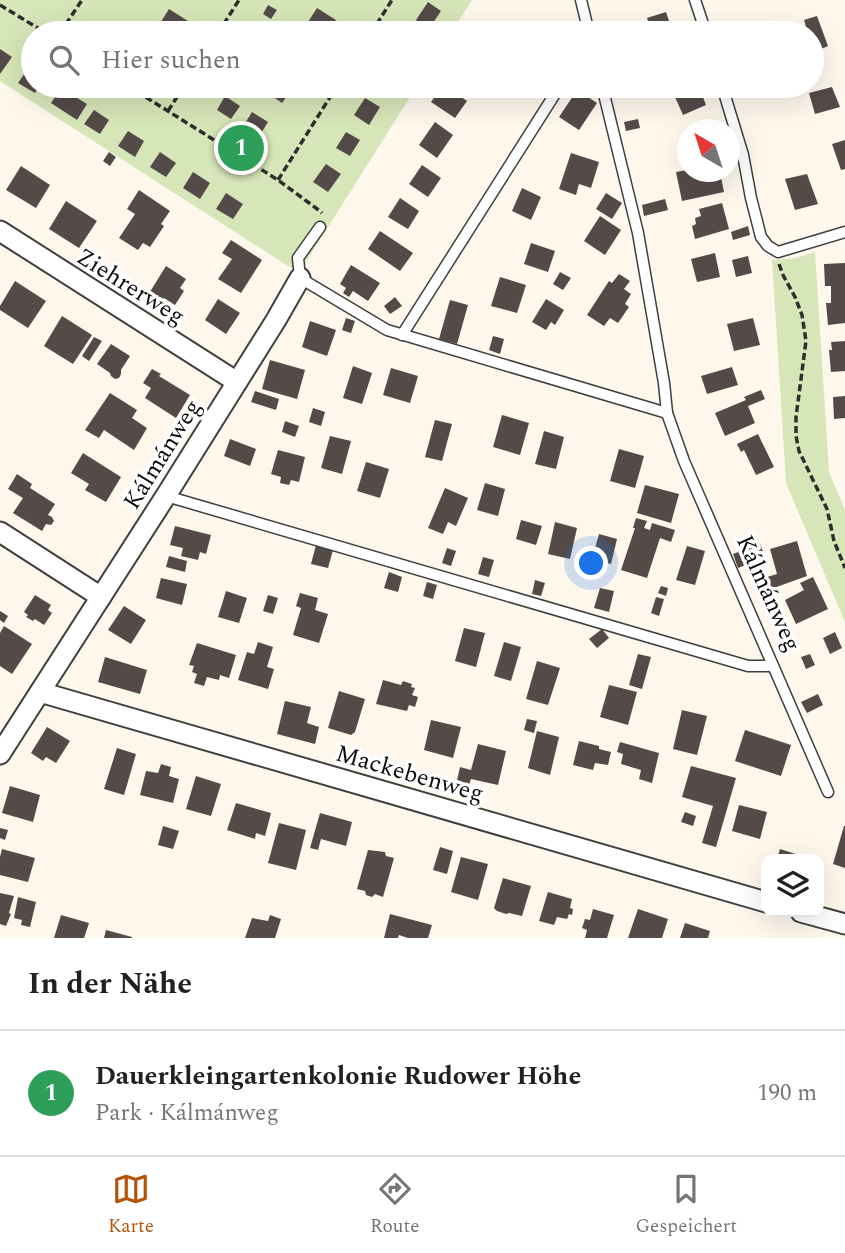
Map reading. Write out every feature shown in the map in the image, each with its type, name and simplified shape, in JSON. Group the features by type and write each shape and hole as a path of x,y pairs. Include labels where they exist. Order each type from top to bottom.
{"street":[{"name":"Ziehrerweg","path":"0,231 237,382"},
{"name":"Kálmánweg","path":"0,754 167,494 300,278"},
{"path":"0,532 101,597"},
{"name":"Mackebenweg","path":"40,692 761,901"},
{"path":"819,917 845,924"}],"lane":[{"path":"582,0 586,21"},
{"path":"695,0 702,21"},
{"path":"402,335 552,98"},
{"name":"Kálmánweg","path":"605,98 638,233 667,413 684,461 828,792"},
{"path":"726,98 743,155 761,237 768,246 778,252 845,232"},
{"path":"320,227 298,258 300,278 387,330 667,413"},
{"path":"167,494 173,498 748,666 774,666"}],"path":[{"path":"68,21 82,0"},
{"path":"226,21 239,0"},
{"path":"379,21 392,0"},
{"path":"0,5 26,21"},
{"path":"147,98 278,180 320,211 325,220 320,227"},
{"path":"168,111 176,98"},
{"path":"278,180 330,98"},
{"path":"778,252 779,265 802,315 806,341 796,418 799,451 827,509 834,541 845,568"}],"green space":[{"path":"0,0 472,0 459,21 21,21 21,94 0,81"},
{"path":"26,98 409,98 299,273"},
{"path":"815,252 829,472 845,510 845,622 786,483 772,260 796,258"}],"building":[{"path":"428,2 441,11 434,21 416,20"},
{"path":"268,5 277,10 271,19 263,14"},
{"path":"317,8 336,20 335,21 309,21"},
{"path":"169,9 188,21 162,21"},
{"path":"666,12 669,21 648,21 647,18"},
{"path":"817,16 819,21 804,21"},
{"path":"0,49 12,57 0,74"},
{"path":"832,87 840,107 815,114 810,98 824,98 824,89"},
{"path":"54,98 77,98 87,104 77,120 51,103"},
{"path":"224,98 240,106 231,119 217,110"},
{"path":"365,98 380,107 369,125 354,115"},
{"path":"434,98 463,98 467,101 455,118 431,102"},
{"path":"572,98 589,98 597,103 579,130 559,117"},
{"path":"675,98 703,98 706,105 683,115"},
{"path":"94,110 109,120 100,134 84,124"},
{"path":"252,112 268,122 260,135 244,125"},
{"path":"638,119 640,128 626,131 624,122"},
{"path":"435,122 453,135 437,158 419,145"},
{"path":"128,131 144,141 135,157 118,146"},
{"path":"346,132 360,140 350,156 336,148"},
{"path":"845,140 845,169 841,170 832,144"},
{"path":"109,152 116,157 110,166 103,161"},
{"path":"160,152 176,163 166,177 150,167"},
{"path":"571,153 599,162 591,188 579,184 576,195 559,189"},
{"path":"326,164 341,174 328,192 313,182"},
{"path":"422,165 441,178 428,197 409,184"},
{"path":"21,166 50,185 36,208 6,190"},
{"path":"193,172 210,183 200,199 183,188"},
{"path":"807,174 818,204 795,210 785,179"},
{"path":"678,182 722,182 724,192 682,201"},
{"path":"522,188 541,197 531,220 512,211"},
{"path":"139,190 170,211 150,247 143,243 138,250 119,238 135,214 127,209"},
{"path":"226,193 243,204 233,219 216,209"},
{"path":"606,193 622,203 612,219 596,209"},
{"path":"400,198 419,211 408,229 388,217"},
{"path":"665,199 668,210 644,216 642,205"},
{"path":"66,201 97,221 79,248 49,229"},
{"path":"722,203 729,229 695,239 692,226 696,224 695,218 701,216 699,209"},
{"path":"600,216 621,230 605,255 584,241"},
{"path":"748,226 750,235 733,240 731,232"},
{"path":"380,231 413,253 400,271 368,249"},
{"path":"231,240 262,260 241,293 218,279 232,259 222,253"},
{"path":"531,243 555,251 548,272 524,264"},
{"path":"715,253 720,277 697,282 691,259"},
{"path":"748,256 752,273 736,277 732,260"},
{"path":"845,263 845,323 828,325 826,303 831,303 831,286 825,286 824,264"},
{"path":"351,265 380,283 368,301 353,291 349,297 343,293 346,288 340,284"},
{"path":"166,266 186,279 180,288 184,291 175,305 164,298 160,303 148,295"},
{"path":"560,272 571,278 563,290 553,284"},
{"path":"619,274 630,281 624,289 631,294 625,304 629,307 618,323 610,318 604,326 587,315 609,281 612,283"},
{"path":"500,277 526,285 517,313 491,306"},
{"path":"15,281 46,301 28,328 0,310"},
{"path":"395,297 402,306 390,314 384,306"},
{"path":"218,299 240,313 226,334 205,320"},
{"path":"546,299 564,310 555,325 551,322 546,330 532,322"},
{"path":"450,300 468,305 457,344 439,339"},
{"path":"62,316 92,335 73,364 44,346"},
{"path":"346,318 355,321 351,333 342,330"},
{"path":"753,318 760,345 734,351 727,324"},
{"path":"310,321 336,330 327,356 302,347"},
{"path":"493,336 504,339 500,354 489,350"},
{"path":"94,337 102,341 89,361 82,356"},
{"path":"845,341 845,371 831,372 831,342"},
{"path":"111,344 130,356 119,378 115,379 97,364"},
{"path":"270,360 305,370 297,399 262,389"},
{"path":"353,366 372,373 362,404 343,398"},
{"path":"732,367 738,385 707,394 701,376"},
{"path":"391,368 418,376 410,403 383,395"},
{"path":"152,369 190,395 176,418 145,398 151,388 143,383"},
{"path":"761,390 765,399 748,406 755,423 725,436 715,413 746,400 744,397"},
{"path":"255,391 279,399 276,410 251,402"},
{"path":"110,393 137,410 132,418 147,428 134,450 104,430 99,438 85,430"},
{"path":"845,396 845,418 834,419 833,397"},
{"path":"313,408 325,412 321,426 309,422"},
{"path":"502,415 529,423 520,455 493,447"},
{"path":"435,420 452,424 442,461 425,457"},
{"path":"285,421 299,426 295,437 282,432"},
{"path":"544,431 564,437 556,469 535,464"},
{"path":"758,434 774,467 756,475 744,450 741,452 737,444"},
{"path":"330,436 351,441 342,474 321,468"},
{"path":"230,439 256,449 250,466 224,456"},
{"path":"619,449 644,456 635,488 610,481"},
{"path":"278,450 305,457 299,482 291,480 289,485 280,483 281,477 271,474"},
{"path":"83,453 121,477 106,502 85,490 89,484 71,473"},
{"path":"366,462 389,469 380,498 357,491"},
{"path":"17,474 32,484 30,488 55,504 48,515 54,521 51,525 46,524 42,531 13,513 23,498 8,489"},
{"path":"485,483 505,489 498,516 477,510"},
{"path":"645,485 679,494 671,523 637,513"},
{"path":"445,488 468,498 456,526 448,522 443,534 428,528"},
{"path":"636,518 647,521 644,528 650,530 652,523 675,530 671,542 660,538 647,578 621,570"},
{"path":"521,520 542,526 536,545 516,539"},
{"path":"555,522 577,528 570,559 548,554"},
{"path":"175,526 211,535 206,554 200,552 198,560 181,556 183,548 170,545"},
{"path":"599,534 617,539 611,564 592,559"},
{"path":"797,541 807,576 771,589 767,577 777,574 770,549"},
{"path":"760,544 765,557 738,568 733,554"},
{"path":"316,545 333,550 328,568 311,564"},
{"path":"687,546 705,551 695,585 676,580"},
{"path":"447,548 456,551 451,566 442,563"},
{"path":"169,556 187,561 185,572 166,567"},
{"path":"483,557 494,560 489,577 478,574"},
{"path":"389,572 402,577 398,592 384,588"},
{"path":"813,577 828,609 796,624 785,600 804,590 800,583"},
{"path":"161,578 187,584 182,605 156,598"},
{"path":"535,580 545,583 541,596 532,594"},
{"path":"427,582 437,585 433,599 423,596"},
{"path":"661,586 668,588 666,596 658,593"},
{"path":"600,588 614,591 609,612 594,608"},
{"path":"226,591 247,598 239,623 218,617"},
{"path":"300,593 318,598 315,610 328,614 319,643 293,635 301,608 296,606"},
{"path":"35,595 51,605 48,610 52,613 44,625 26,617 28,615 24,612"},
{"path":"268,595 278,598 273,614 263,611"},
{"path":"656,597 664,599 659,616 651,613"},
{"path":"124,606 146,620 131,644 108,630"},
{"path":"0,611 8,616 4,623 0,620"},
{"path":"4,626 32,644 12,674 0,666 0,633"},
{"path":"464,628 485,633 476,667 455,661"},
{"path":"602,629 609,638 597,648 589,639"},
{"path":"835,632 842,648 830,654 823,638"},
{"path":"258,642 273,647 267,667 274,669 268,689 238,680 247,652 254,654"},
{"path":"504,642 521,647 511,681 494,676"},
{"path":"197,643 236,655 229,678 220,675 219,680 207,677 204,686 194,683 197,674 192,672 194,666 189,665"},
{"path":"638,654 651,657 642,689 629,685"},
{"path":"810,654 815,665 806,669 801,657"},
{"path":"105,657 147,670 140,694 98,682"},
{"path":"537,661 560,668 548,705 526,699"},
{"path":"383,680 401,685 403,681 412,684 411,687 415,688 412,695 418,697 415,707 409,705 407,711 376,704"},
{"path":"609,685 637,692 628,725 600,717"},
{"path":"339,691 365,699 355,732 351,735 328,728"},
{"path":"818,694 823,705 807,713 801,702"},
{"path":"285,701 311,707 307,723 319,727 315,744 277,734"},
{"path":"682,710 707,716 697,755 673,749"},
{"path":"527,719 537,721 534,733 524,730"},
{"path":"431,720 461,727 453,758 424,750"},
{"path":"47,727 70,741 56,763 46,757 43,761 31,753"},
{"path":"745,730 791,745 781,776 735,761"},
{"path":"537,731 559,737 550,775 528,768"},
{"path":"579,741 611,752 608,765 595,763 593,770 573,765"},
{"path":"620,742 659,753 652,783 639,779 641,770 621,764 623,754 617,752"},
{"path":"478,744 506,751 498,785 471,779 468,788 456,785 460,767 471,770"},
{"path":"117,748 136,754 124,795 104,789"},
{"path":"161,764 171,767 169,776 179,779 173,803 140,795 146,771 158,773"},
{"path":"691,766 736,778 716,847 702,843 713,806 682,797"},
{"path":"196,776 221,784 211,816 186,809"},
{"path":"10,786 40,795 33,822 2,813"},
{"path":"236,803 271,813 265,836 256,833 255,839 227,830"},
{"path":"739,805 767,812 760,839 732,831"},
{"path":"685,812 696,816 693,826 681,822"},
{"path":"320,813 352,822 346,846 321,839 318,850 310,848"},
{"path":"279,823 306,830 296,870 268,863"},
{"path":"163,826 179,831 173,849 158,845"},
{"path":"845,826 845,868 833,864"},
{"path":"0,828 8,830 5,840 0,838"},
{"path":"440,847 453,851 447,874 433,870"},
{"path":"2,849 35,858 28,882 0,875"},
{"path":"780,849 796,854 778,854"},
{"path":"368,850 385,852 386,856 394,858 383,897 375,894 372,897 357,889"},
{"path":"461,857 488,864 478,900 451,892"},
{"path":"503,878 531,886 522,916 506,914 494,908"},
{"path":"548,892 572,899 572,915 569,914 567,919 557,917 554,925 539,921"},
{"path":"0,893 14,896 6,926 0,924"},
{"path":"18,897 36,902 30,927 21,925 22,920 14,918"},
{"path":"593,909 614,915 607,938 585,938 587,930 582,928 585,919 590,920"},
{"path":"638,909 668,919 662,938 628,938"},
{"path":"390,914 432,925 428,938 399,935 398,938 384,938"},
{"path":"61,915 89,923 84,938 54,938"},
{"path":"270,915 281,919 275,938 245,938 252,918 268,921"},
{"path":"685,923 710,931 708,938 680,938"},
{"path":"106,930 132,937 132,938 104,938"}],"place":[{"name":"Dauerkleingartenkolonie Rudower Höhe","path":"241,148"}]}
